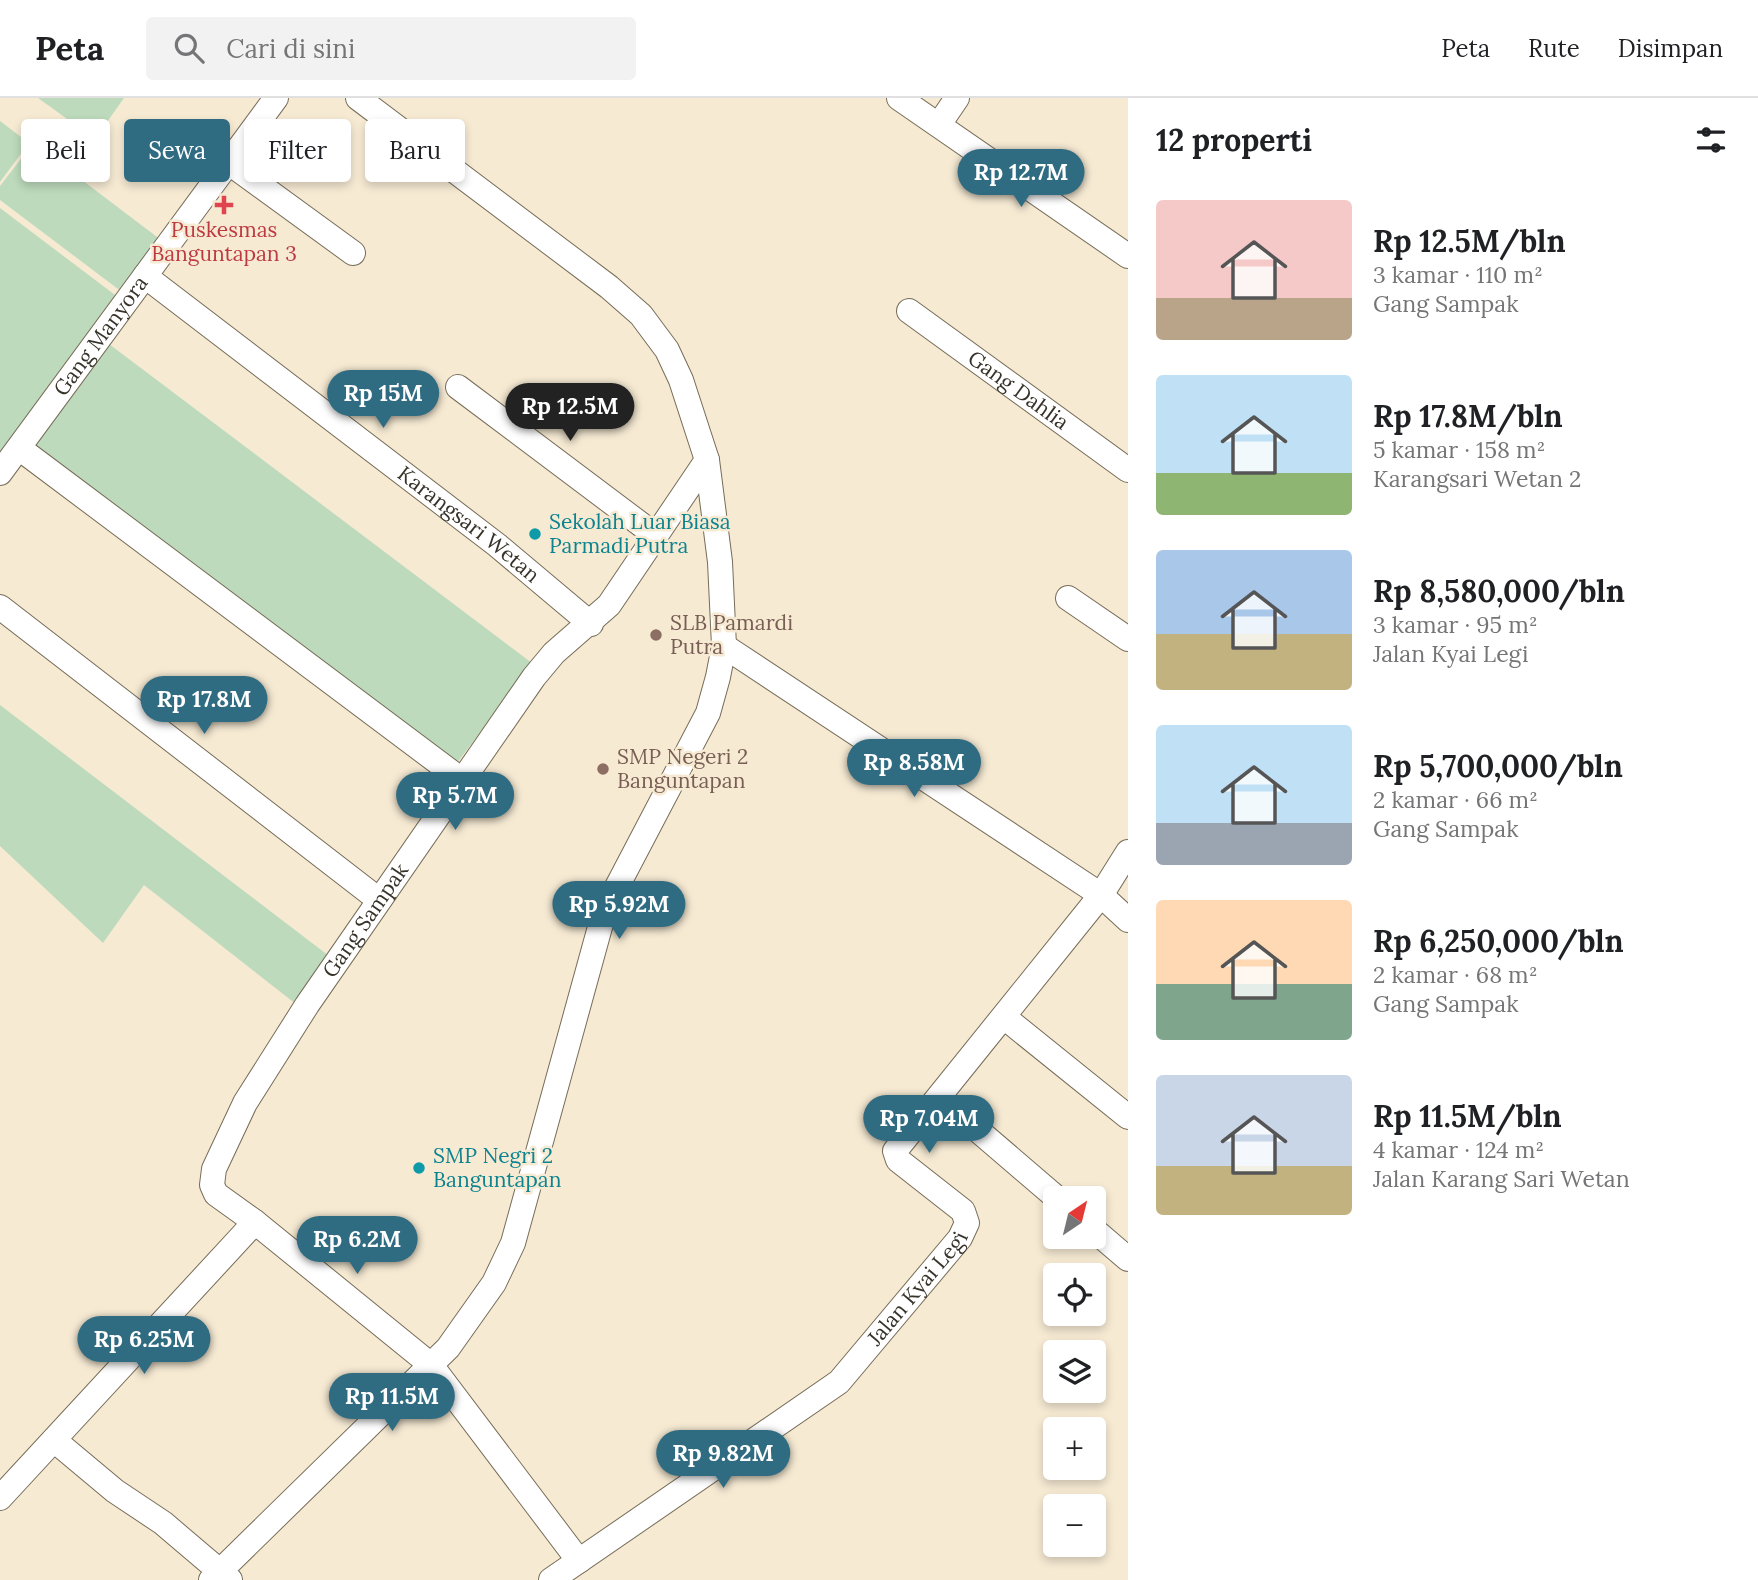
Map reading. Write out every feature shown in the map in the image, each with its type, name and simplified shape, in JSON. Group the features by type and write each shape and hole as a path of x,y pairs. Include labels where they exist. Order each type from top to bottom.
{"street":[{"name":"Gang Manyora","path":"230,159 276,98"},
{"path":"54,1440 115,1491 163,1523 220,1577 447,1348 494,1283 513,1243 600,927 609,902 708,713 724,646 720,562 707,460 681,380 667,350 641,315 609,287 358,98"},
{"path":"940,123 957,98"},
{"path":"911,101 1128,256"},
{"path":"230,163 353,253"},
{"name":"Gang Manyora","path":"0,473 213,182"},
{"name":"Karangsari Wetan","path":"145,276 497,545 591,624"},
{"name":"Gang Dahlia","path":"909,311 1128,470"},
{"path":"458,387 655,535"},
{"path":"19,448 463,781"},
{"name":"Gang Sampak","path":"579,1562 431,1365 255,1222 216,1194 212,1185 214,1169 245,1102 379,900 551,656 591,624 609,605 707,460"},
{"path":"1068,598 1128,639"},
{"path":"0,607 379,900"},
{"path":"724,646 1101,895 1128,920"},
{"name":"Jalan Kyai Legi","path":"579,1562 839,1382 869,1350 960,1238 967,1223 963,1211 898,1160 895,1151 1101,895 1128,852"},
{"path":"1004,1017 1128,1117"},
{"path":"939,1097 1043,1186"},
{"path":"0,1498 255,1222"},
{"path":"1106,1240 1128,1259"},
{"path":"551,1580 579,1562"}],"green space":[{"path":"38,98 124,98 109,119 67,119"},
{"path":"0,121 21,137 21,154 0,182"},
{"path":"21,159 21,182 84,182 165,243 126,295 0,200 0,186"},
{"path":"0,208 119,298 0,456"},
{"path":"105,341 532,663 451,771 24,449"},
{"path":"0,705 333,959 301,1008 144,885 103,943 0,846"}],"place":[{"name":"Puskesmas Banguntapan 3","path":"224,205"},
{"name":"Sekolah Luar Biasa Parmadi Putra","path":"535,534"},
{"name":"SLB Pamardi Putra","path":"656,635"},
{"name":"SMP Negeri 2 Banguntapan","path":"603,769"},
{"name":"SMP Negri 2 Banguntapan","path":"419,1168"}]}
